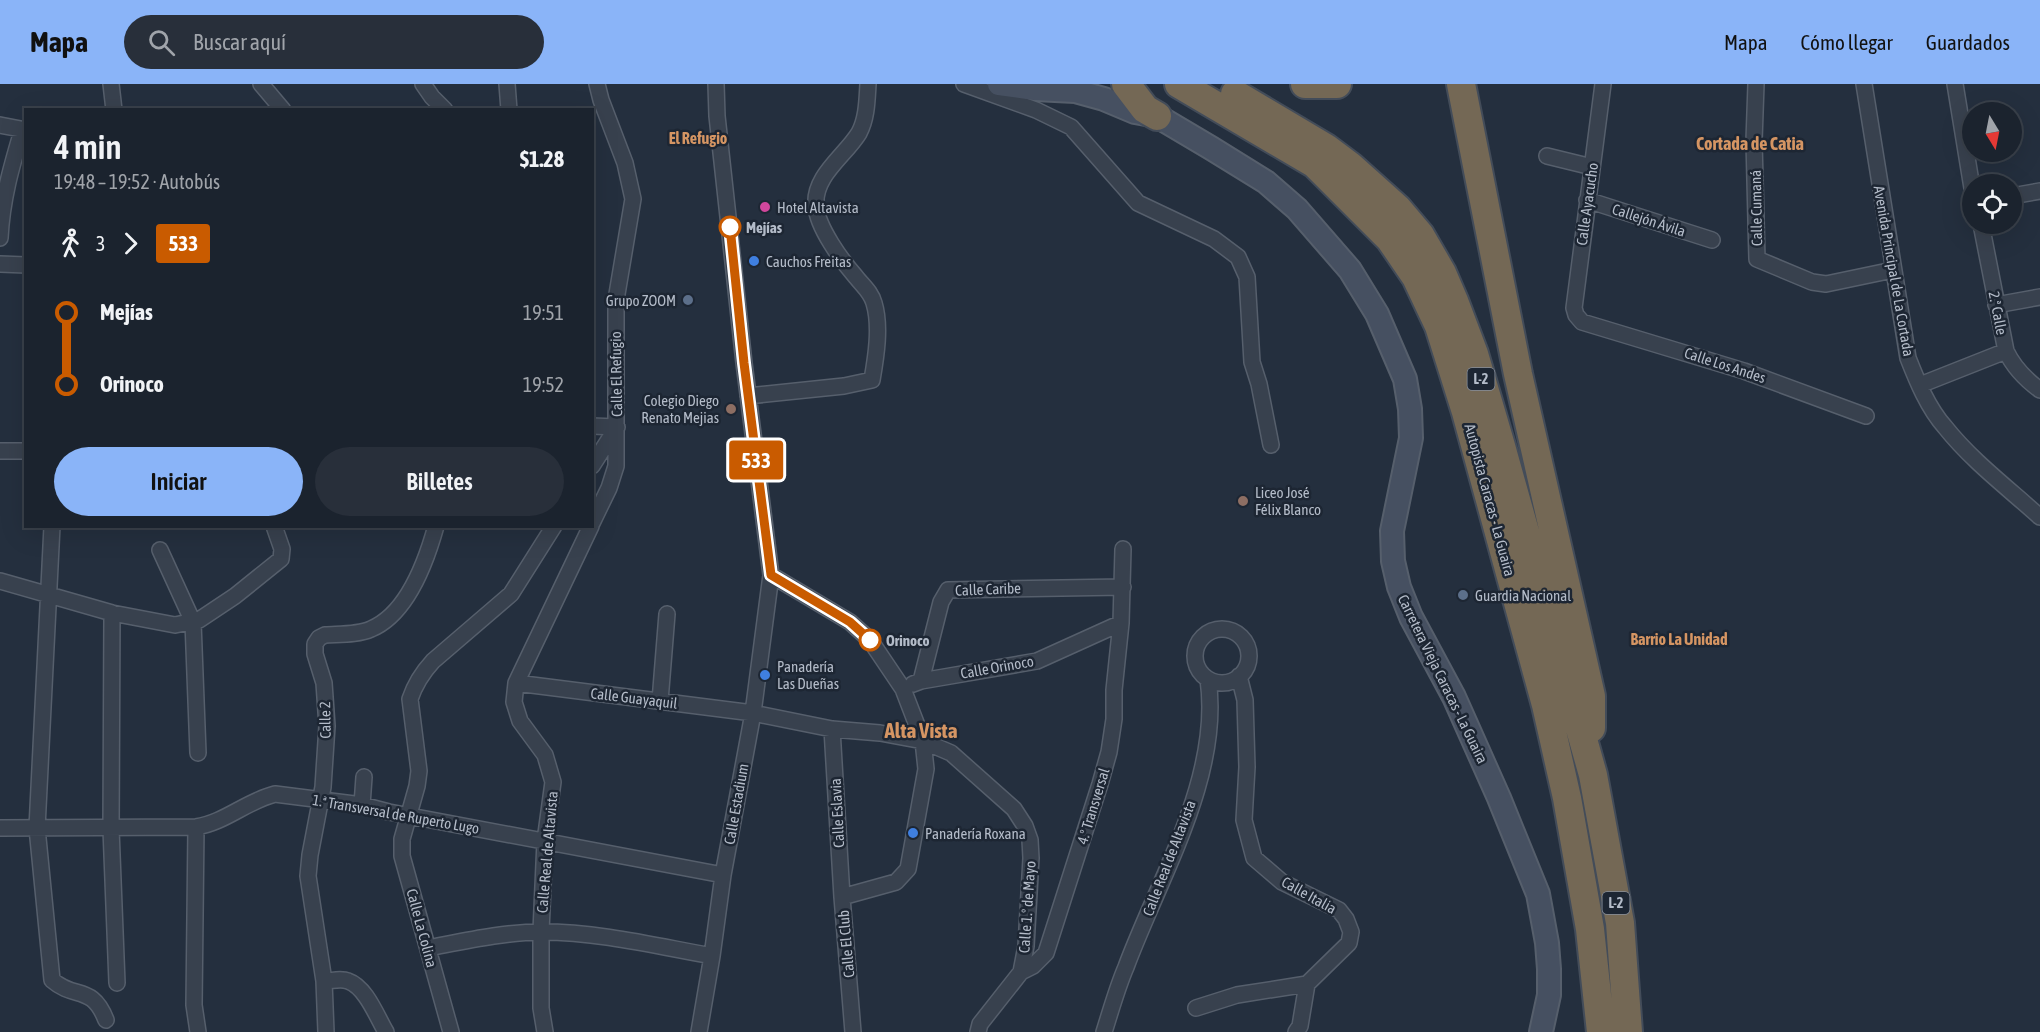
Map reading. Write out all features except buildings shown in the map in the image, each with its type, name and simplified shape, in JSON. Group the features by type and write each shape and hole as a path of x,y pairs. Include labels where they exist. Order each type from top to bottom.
{"highway":[{"path":"1126,84 1145,109 1157,116"},
{"name":"Autopista Caracas - La Guaira","path":"1179,84 1314,164 1390,239 1416,277 1439,326 1466,412 1543,694 1567,798 1590,929 1601,1032"},
{"name":"Autopista Caracas - La Guaira","path":"1218,84 1302,132 1350,166 1398,209 1420,235 1442,273 1474,354 1593,775 1620,923 1628,1032"},
{"path":"1305,84 1336,84"},
{"path":"1461,84 1518,374 1591,696 1593,775"}],"main road":[{"name":"Carretera Vieja Caracas - La Guaira","path":"999,84 1035,89 1070,88 1135,111 1157,116 1266,182 1297,209 1350,270 1377,314 1405,379 1410,409 1411,438 1392,531 1393,561 1405,604 1454,697 1538,894 1549,969 1549,995 1541,1032"}],"street":[{"path":"111,84 114,108"},
{"path":"261,84 282,108"},
{"path":"423,84 443,108"},
{"path":"507,84 509,108"},
{"name":"Calle El Refugio","path":"594,521 614,477 617,427 616,300 633,199 625,163 597,84"},
{"name":"Calle Estadium","path":"699,1032 723,875 753,713 771,575 748,396 717,116 716,84"},
{"path":"748,396 844,386 872,380 878,318 874,303 869,291 854,276 819,225 815,205 819,187 830,168 859,132 867,110 868,84"},
{"path":"964,84 1071,127 1138,203 1214,239 1238,257 1247,277 1252,362 1259,384 1271,445"},
{"name":"Calle Ayacucho","path":"1582,322 1574,308 1603,84"},
{"name":"Calle Cumaná","path":"1756,84 1754,141 1757,259 1812,282 1826,284 1893,270"},
{"name":"Avenida Principal de La Cortada","path":"1864,84 1908,358 1920,385 1944,427 2040,517"},
{"path":"1955,84 1970,174"},
{"path":"0,125 24,130 11,167 1,207 0,238"},
{"path":"1547,156 1592,167"},
{"path":"2022,194 2040,191"},
{"name":"Callejón Ávila","path":"1587,200 1712,240"},
{"name":"2.ª Calle","path":"1983,234 2006,351 2025,379 2040,390"},
{"path":"0,264 24,265"},
{"path":"1996,305 2040,297"},
{"name":"Calle Los Andes","path":"1582,322 1744,371 1866,416"},
{"path":"1920,385 2006,351"},
{"path":"594,426 617,427"},
{"path":"594,463 617,427"},
{"path":"0,451 24,451"},
{"path":"51,528 37,828 52,980 61,988 82,993 99,1004 106,1020"},
{"path":"0,580 112,613 175,625 193,622 235,596 281,559 282,549 275,528"},
{"name":"Calle 2","path":"326,1032 324,981 308,876 321,799 327,726 324,683 315,654 315,644 325,635 369,630 395,613 424,566 435,528"},
{"name":"Calle La Colina","path":"451,1032 402,856 402,839 419,771 410,699 413,688 433,661 511,594 553,528"},
{"name":"Calle El Refugio","path":"516,683 591,528"},
{"name":"4.° Transversal","path":"978,1032 980,1024 1021,972 1033,966 1046,953 1100,784 1114,719 1114,690 1123,587 1123,549"},
{"path":"160,550 193,622 198,753"},
{"name":"Calle El Club","path":"771,575 850,622 870,640 903,689 923,741 926,769 908,869 896,882 842,897 853,1032"},
{"name":"Calle Caribe","path":"921,681 941,602 948,590 1123,587"},
{"path":"112,613 111,829 117,983"},
{"path":"660,701 668,614"},
{"name":"Calle Orinoco","path":"903,689 921,681 1037,661 1121,623"},
{"path":"1218,629 1235,632 1247,645 1248,662 1239,676 1224,682 1208,679 1197,664 1195,654 1197,645 1203,637 1218,629"},
{"name":"Calle Italia","path":"1239,676 1245,700 1247,767 1244,820 1254,858 1282,882 1339,910 1346,919 1351,932 1349,943 1307,984"},
{"name":"Calle Real de Altavista","path":"1104,1032 1125,967 1180,838 1207,756 1211,696 1208,679"},
{"name":"Calle Guayaquil","path":"516,683 753,713"},
{"name":"Calle Real de Altavista","path":"516,683 514,702 520,721 545,755 553,782 546,841 541,932 541,1008 546,1032"},
{"name":"Calle 1.° de Mayo","path":"753,713 832,729 880,733 923,741 951,753 1014,808 1030,840 1031,858 1026,946 1021,972"},
{"name":"Calle Eslavia","path":"832,729 842,897"},
{"path":"362,805 364,777"},
{"name":"1.ª Transversal de Ruperto Lugo","path":"0,828 196,827 212,823 254,801 275,795 362,805 407,820 546,841 723,875"},
{"path":"196,827 194,1005 198,1032"},
{"path":"428,948 496,936 541,932 582,933 712,956"},
{"path":"324,981 350,981 357,986 386,1032"},
{"path":"1196,1008 1237,995 1307,984 1300,1026 1296,1032"}],"bus line":[{"name":"533","path":"730,227 744,363 771,575 850,622 870,640"}],"place":[{"name":"Hotel Altavista","path":"765,207"},
{"name":"Mejías","path":"730,227"},
{"name":"Cauchos Freitas","path":"754,261"},
{"name":"Grupo ZOOM","path":"688,300"},
{"name":"Colegio Diego Renato Mejias","path":"731,409"},
{"name":"Liceo José Félix Blanco","path":"1243,501"},
{"name":"Guardia Nacional","path":"1463,595"},
{"name":"Orinoco","path":"870,640"},
{"name":"Panadería Las Dueñas","path":"765,675"},
{"name":"Panadería Roxana","path":"913,833"}],"district":[{"name":"El Refugio","path":"698,138"},
{"name":"Cortada de Catia","path":"1750,143"},
{"name":"Barrio La Unidad","path":"1679,639"},
{"name":"Alta Vista","path":"921,730"}]}
